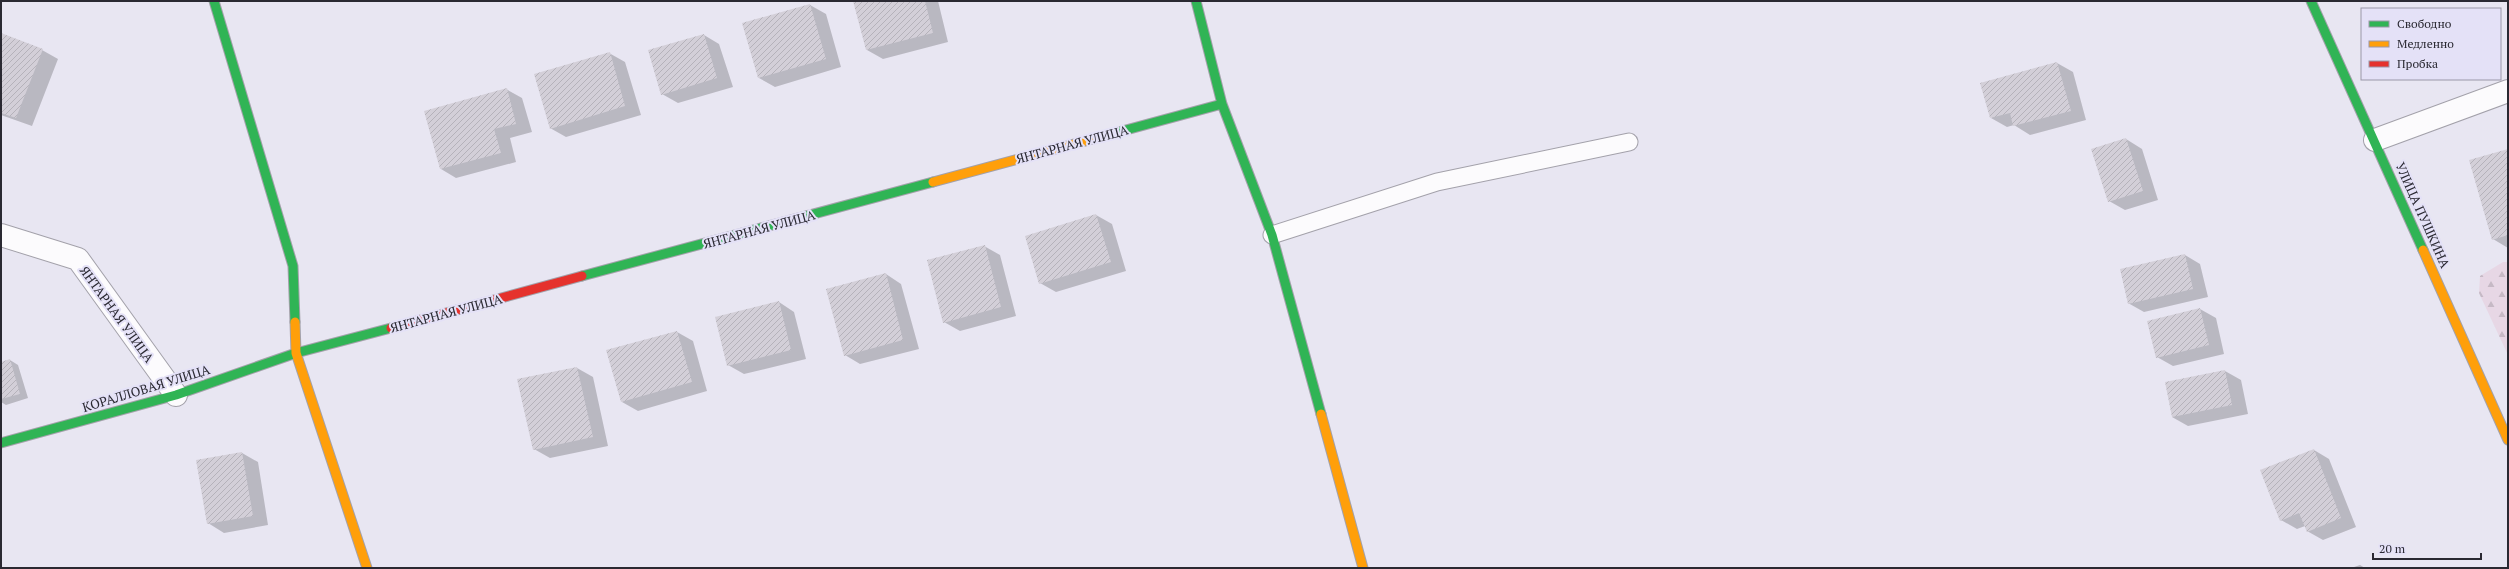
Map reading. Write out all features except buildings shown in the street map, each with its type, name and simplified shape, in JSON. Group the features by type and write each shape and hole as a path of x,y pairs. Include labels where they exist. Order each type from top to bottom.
{"street":[{"path":"214,1 293,266 296,353 367,568"},
{"path":"1196,1 1222,104 1272,235 1363,568"},
{"name":"УЛИЦА ПУШКИНА","path":"2311,1 2376,140 2508,440"},
{"path":"2376,140 2508,91"},
{"name":"ЯНТАРНАЯ УЛИЦА","path":"296,353 1222,104"},
{"name":"ЯНТАРНАЯ УЛИЦА","path":"1,235 78,259 176,395"},
{"name":"КОРАЛЛОВАЯ УЛИЦА","path":"1,443 176,395 296,353"}],"lane":[{"path":"1272,235 1437,182 1629,142"}],"green space":[{"path":"2503,262 2508,262 2508,355 2479,293 2480,276"}],"traffic: fast":[{"path":"214,1 293,266 295,322"},
{"path":"1196,1 1222,104 1272,235 1321,414"},
{"path":"2311,1 2423,250"},
{"path":"1089,140 1222,104"},
{"path":"582,276 933,182"},
{"path":"1,443 176,395 296,353 391,328"}],"traffic: slow":[{"path":"933,182 1089,140"},
{"path":"2423,250 2508,440"},
{"path":"295,322 296,353 367,568"},
{"path":"1321,414 1363,568"}],"traffic: jam":[{"path":"391,328 582,276"}]}
